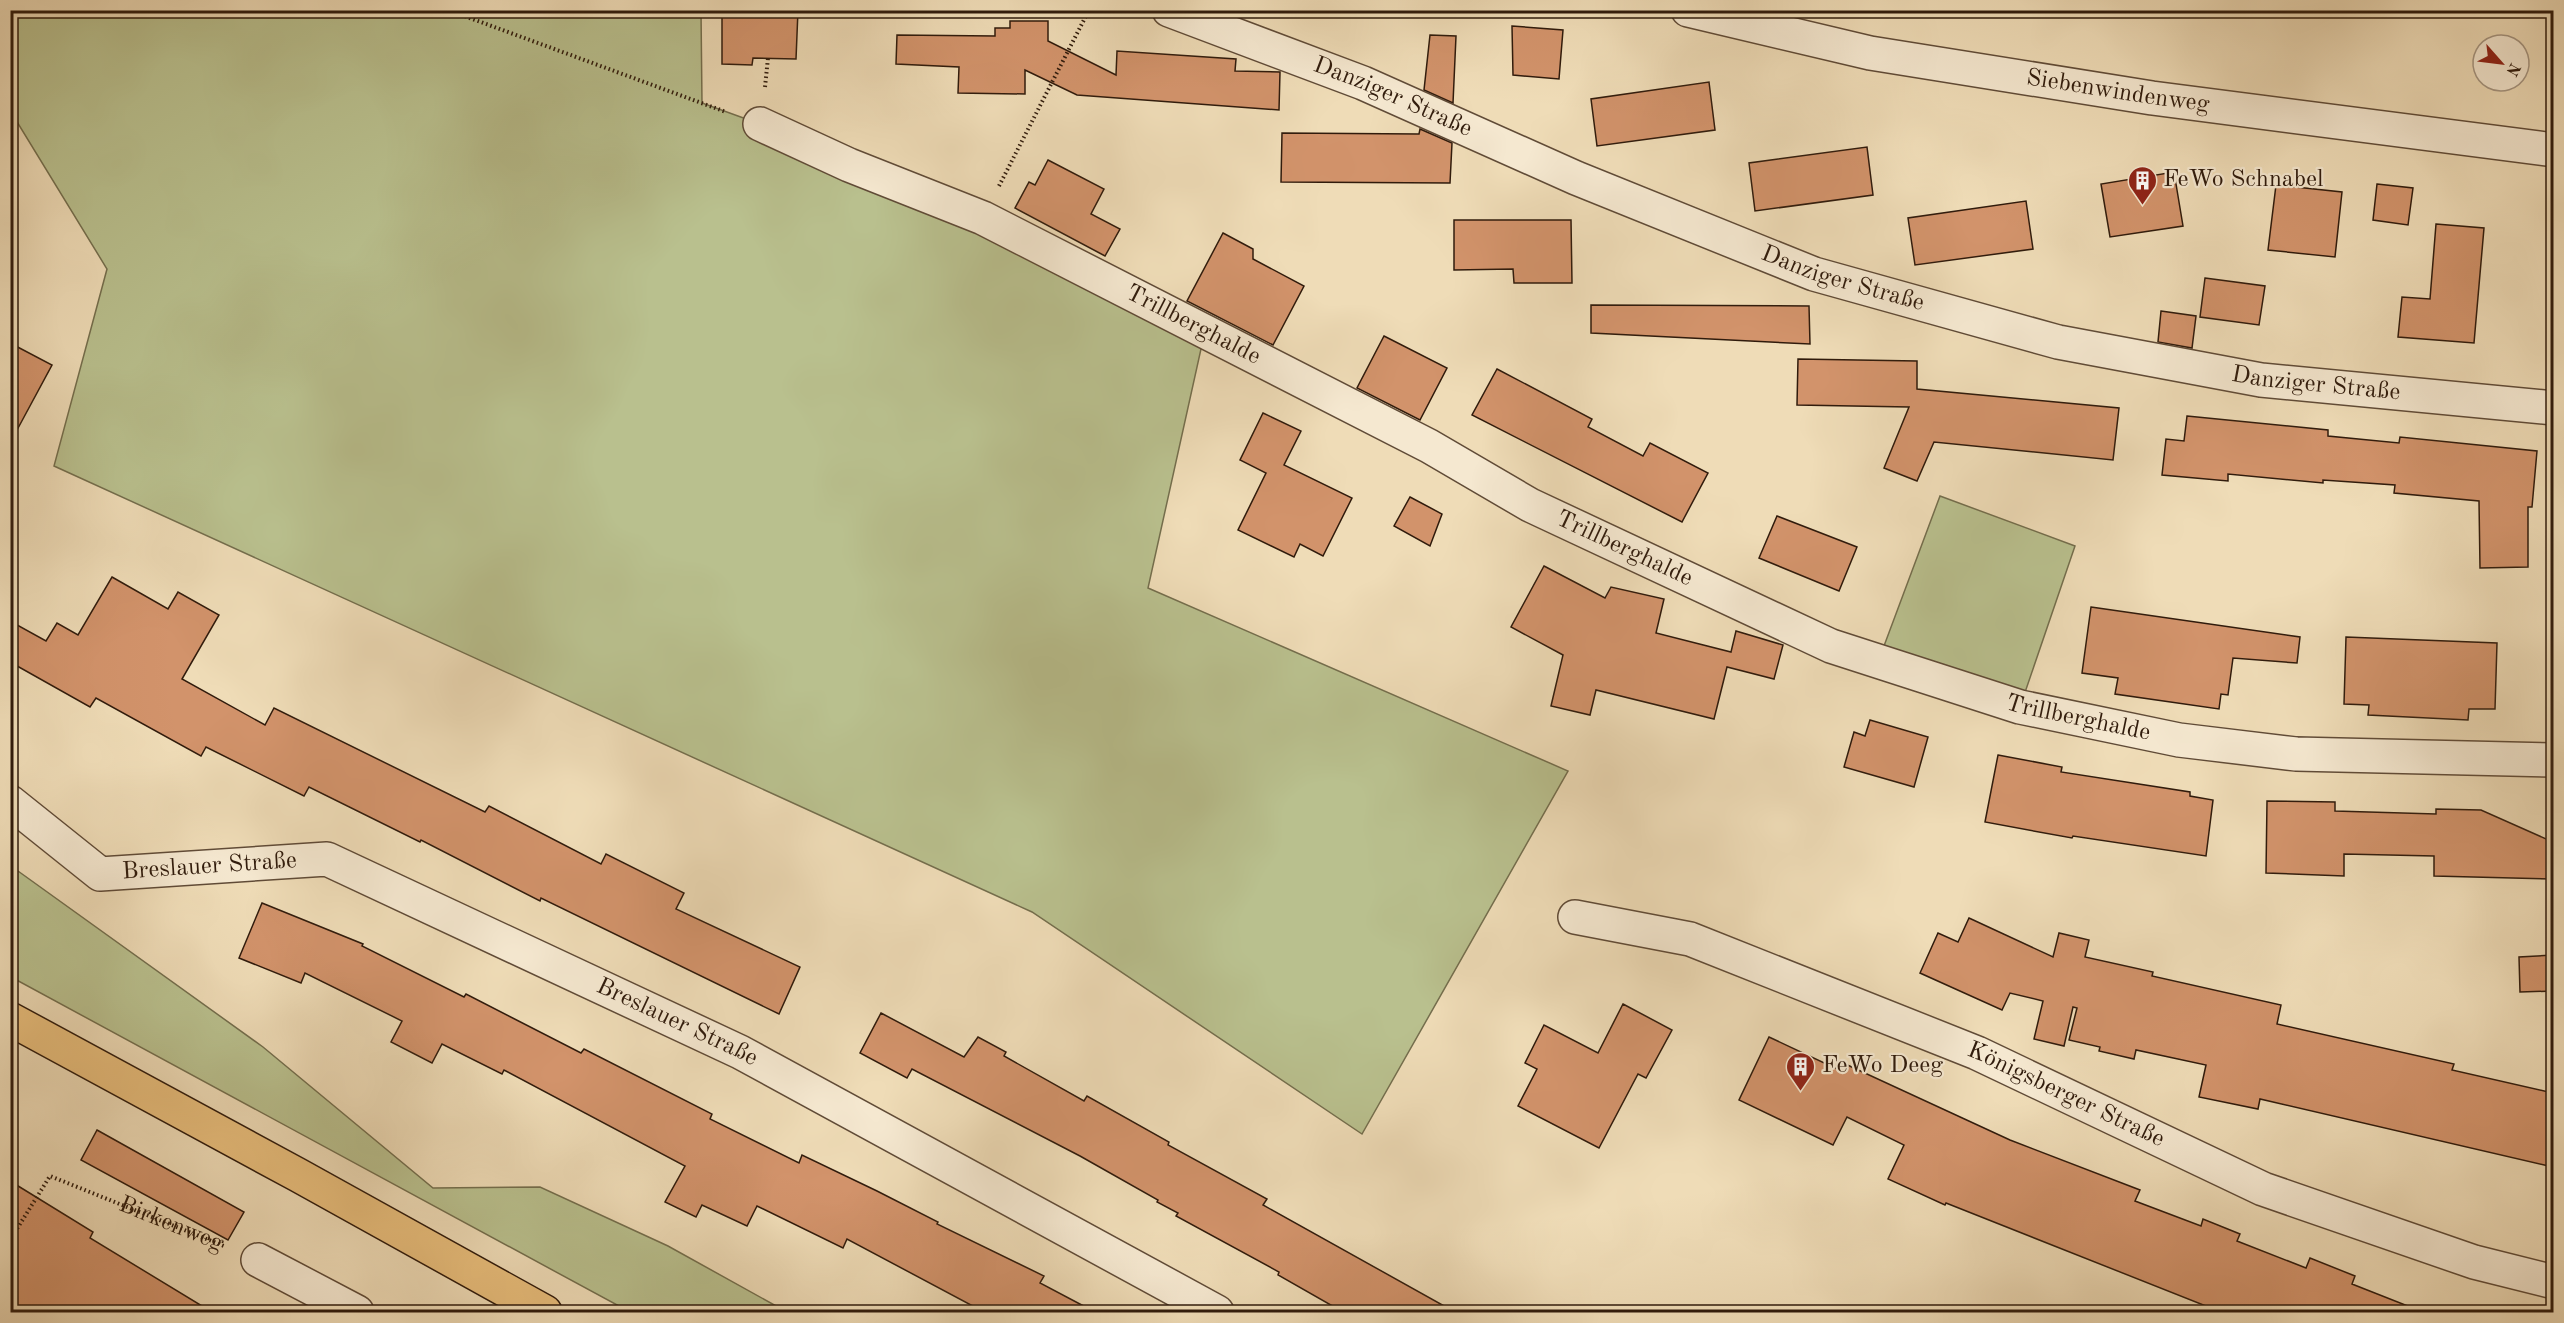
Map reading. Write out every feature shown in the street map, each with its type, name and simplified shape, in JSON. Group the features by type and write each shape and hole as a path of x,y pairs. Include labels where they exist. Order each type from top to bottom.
{"main road":[{"path":"10,1019 298,1174 545,1312"}],"street":[{"name":"Danziger Straße","path":"1169,10 1364,83 1576,178 1814,274 2058,342 2261,380 2553,408"},
{"name":"Siebenwindenweg","path":"1688,10 1870,53 2152,98 2553,150"},
{"name":"Trillberghalde","path":"760,124 849,165 983,218 1429,446 1530,505 1831,646 2020,708 2178,740 2296,754 2553,760"},
{"name":"Breslauer Straße","path":"10,802 100,874 327,858 740,1052 1217,1312"},
{"name":"Königsberger Straße","path":"1575,916 1690,939 1977,1053 2263,1189 2474,1262 2553,1281"},
{"path":"258,1260 357,1312"}],"path":[{"path":"448,10 760,124"},
{"path":"983,218 1089,10"},
{"name":"Birkenweg","path":"10,1240 50,1176 258,1260"}],"green space":[{"path":"11,11 701,11 702,103 760,124 1205,331 1148,588 1568,771 1362,1134 1032,912 54,466 107,269 11,112"},
{"path":"1940,496 2075,546 2020,707 1878,662"},
{"path":"11,866 263,1047 433,1188 540,1187 668,1246 787,1312 630,1312 11,977"}],"building":[{"path":"722,10 798,10 796,59 753,58 752,65 722,64"},
{"path":"1010,21 1048,21 1048,41 1116,75 1117,51 1236,59 1235,71 1280,72 1279,110 1077,95 1025,70 1025,94 958,93 959,67 896,64 897,35 995,36 995,28 1010,28"},
{"path":"1512,26 1563,30 1559,79 1513,75"},
{"path":"1430,35 1456,36 1453,103 1424,90"},
{"path":"1709,82 1715,130 1597,146 1591,99"},
{"path":"1420,129 1452,143 1450,183 1281,182 1282,133 1419,134"},
{"path":"1867,147 1873,195 1755,211 1749,163"},
{"path":"1048,160 1104,189 1091,214 1120,229 1105,256 1015,208 1029,182 1035,185"},
{"name":"FeWo Schnabel","path":"2174,172 2183,226 2110,237 2101,184"},
{"path":"2377,184 2413,188 2408,225 2373,220"},
{"path":"2276,185 2342,192 2335,257 2268,250"},
{"path":"2026,201 2033,249 1915,265 1908,218"},
{"path":"1454,220 1571,220 1572,283 1514,283 1513,269 1454,270"},
{"path":"2436,224 2484,228 2474,343 2398,337 2402,297 2430,299"},
{"path":"1223,233 1253,249 1253,259 1304,286 1273,345 1187,301"},
{"path":"2205,278 2265,286 2259,325 2200,317"},
{"path":"1591,305 1809,306 1810,344 1591,333"},
{"path":"2161,311 2196,316 2192,348 2158,342"},
{"path":"1384,336 1447,368 1420,420 1357,388"},
{"path":"10,343 52,365 10,443"},
{"path":"1798,359 1917,361 1917,389 2119,408 2113,460 1934,442 1917,481 1884,468 1909,407 1797,405"},
{"path":"1497,369 1592,419 1588,427 1643,456 1650,443 1708,473 1682,522 1472,415"},
{"path":"1263,413 1301,431 1284,465 1352,498 1323,556 1300,544 1294,557 1238,530 1266,473 1240,460"},
{"path":"2187,416 2328,430 2328,436 2399,443 2400,437 2537,451 2532,507 2528,507 2528,567 2480,568 2479,501 2394,493 2395,485 2323,480 2323,483 2228,474 2228,481 2162,475 2166,439 2184,441"},
{"path":"1410,497 1442,514 1430,546 1394,526"},
{"path":"1777,516 1857,547 1839,591 1759,558"},
{"path":"1544,566 1605,598 1611,587 1664,599 1656,633 1731,652 1736,631 1783,645 1774,679 1727,667 1714,719 1596,690 1590,715 1551,706 1563,655 1511,627"},
{"path":"112,577 168,609 178,592 219,615 182,679 265,725 274,708 485,812 489,806 601,864 606,854 684,893 676,909 800,967 779,1014 541,898 540,901 421,840 420,842 309,787 304,796 206,747 201,756 96,698 90,707 10,662 10,621 46,641 57,623 78,635"},
{"path":"2091,607 2300,637 2297,663 2233,658 2228,695 2221,694 2219,709 2115,694 2118,678 2082,673"},
{"path":"2346,637 2497,643 2495,709 2469,709 2468,720 2368,715 2369,705 2344,704"},
{"path":"1870,720 1928,737 1914,787 1844,767 1854,732 1865,736"},
{"path":"1998,755 2062,767 2061,772 2190,792 2190,796 2213,800 2206,856 2073,836 2072,838 1985,822"},
{"path":"2267,801 2335,802 2335,811 2436,814 2436,809 2481,810 2553,842 2553,879 2434,876 2434,856 2344,854 2344,876 2266,873"},
{"path":"262,903 363,944 362,946 464,997 466,994 581,1053 584,1049 712,1114 710,1119 799,1163 802,1155 877,1191 938,1222 937,1224 1044,1276 1040,1283 1095,1312 984,1312 847,1239 843,1248 757,1206 747,1226 702,1205 696,1217 665,1202 685,1166 504,1070 502,1074 442,1044 432,1063 391,1042 402,1021 305,973 301,983 239,958"},
{"path":"1969,918 2053,957 2059,933 2089,940 2085,957 2153,972 2152,976 2281,1005 2277,1024 2454,1064 2452,1070 2553,1093 2553,1167 2260,1099 2258,1109 2199,1097 2206,1065 2136,1050 2134,1059 2099,1051 2100,1047 2069,1040 2077,1008 2073,1007 2064,1046 2034,1039 2043,1001 2010,993 2002,1010 1920,973 1938,933 1958,942"},
{"path":"2553,955 2553,991 2520,992 2519,957"},
{"path":"1623,1004 1672,1030 1646,1078 1638,1074 1599,1148 1518,1106 1537,1069 1525,1063 1544,1025 1598,1053"},
{"path":"881,1013 964,1057 978,1037 1006,1052 1004,1056 1084,1101 1087,1096 1169,1142 1168,1145 1267,1199 1263,1205 1455,1312 1343,1312 1278,1275 1279,1272 1176,1216 1178,1213 1157,1202 1158,1200 1080,1156 912,1069 907,1078 860,1053"},
{"path":"1769,1037 1837,1069 1841,1062 2010,1140 2140,1190 2135,1201 2201,1226 2203,1219 2240,1234 2237,1241 2306,1268 2310,1258 2355,1276 2352,1284 2418,1310 2418,1312 2221,1312 1946,1203 1945,1205 1888,1179 1904,1145 1847,1117 1833,1145 1739,1100"},
{"path":"97,1130 244,1212 228,1240 81,1160"},
{"path":"10,1181 93,1232 90,1238 212,1312 10,1312"}],"place":[{"name":"FeWo Schnabel","path":"2142,206"},
{"name":"FeWo Deeg","path":"1801,1092"}]}
